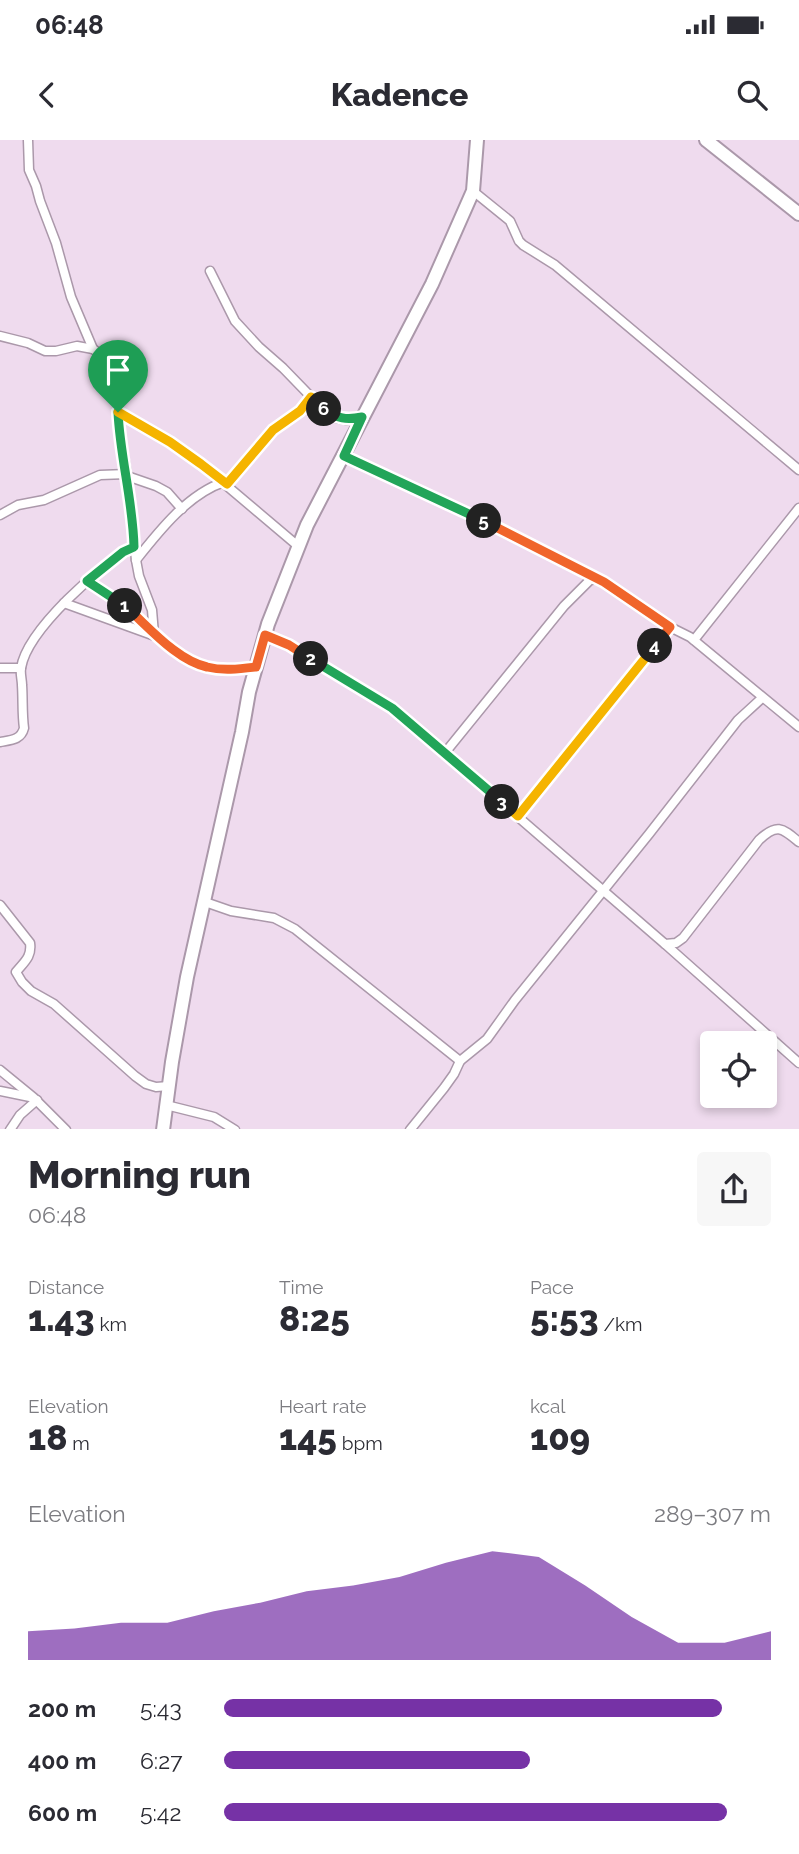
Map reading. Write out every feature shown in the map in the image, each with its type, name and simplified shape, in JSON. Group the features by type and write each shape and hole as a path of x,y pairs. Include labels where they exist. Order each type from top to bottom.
{"street":[{"path":"28,140 29,170 56,243 71,297 93,349 104,358 118,395 119,430 136,560 152,610 156,635"},
{"path":"163,1129 187,976 249,692 265,635 307,525 432,284 473,191 477,140"},
{"path":"706,140 799,214"},
{"path":"473,191 510,221 523,245 564,272 799,470"},
{"path":"210,271 235,321 326,412 347,420 362,417"},
{"path":"0,336 46,351 77,346 93,349"},
{"path":"136,560 182,509 208,489 226,483 273,430 300,411 311,397"},
{"path":"118,412 170,442 201,464 298,546"},
{"path":"344,456 484,521 613,586 670,627 694,640 799,727"},
{"path":"0,515 18,505 44,500 100,475 127,475 162,489 182,509"},
{"path":"694,640 798,511"},
{"path":"0,742 19,738 23,733 21,668 41,629 87,581 123,552 134,547"},
{"path":"444,754 564,606 590,580 597,579"},
{"path":"87,581 125,607 179,653 201,666 228,670 256,667"},
{"path":"64,603 156,635"},
{"path":"518,816 670,627"},
{"path":"265,635 299,650 381,701 518,816 799,1063"},
{"path":"0,668 21,668"},
{"path":"410,1129 444,1088 460,1061 487,1039 515,1000 738,720 762,698"},
{"path":"665,944 676,943 683,938 770,830 777,828 799,842"},
{"path":"205,902 231,911 274,918 295,929 460,1061"},
{"path":"0,905 30,943 29,956 16,972 22,982 31,991 54,1004 146,1084 156,1087 169,1086"},
{"path":"0,1070 66,1129"},
{"path":"0,1091 35,1099"},
{"path":"10,1129 35,1099"},
{"path":"166,1105 214,1117 235,1129"}],"route":[{"path":"311,397 326,412 337,418 347,420 362,417 344,456 494,526 613,586 670,627 518,816 392,708 299,650 265,635 256,667 228,670 201,666 167,645 125,607 87,581 123,552 134,547 118,412 170,442 227,484 273,430 300,411 311,397"}]}
